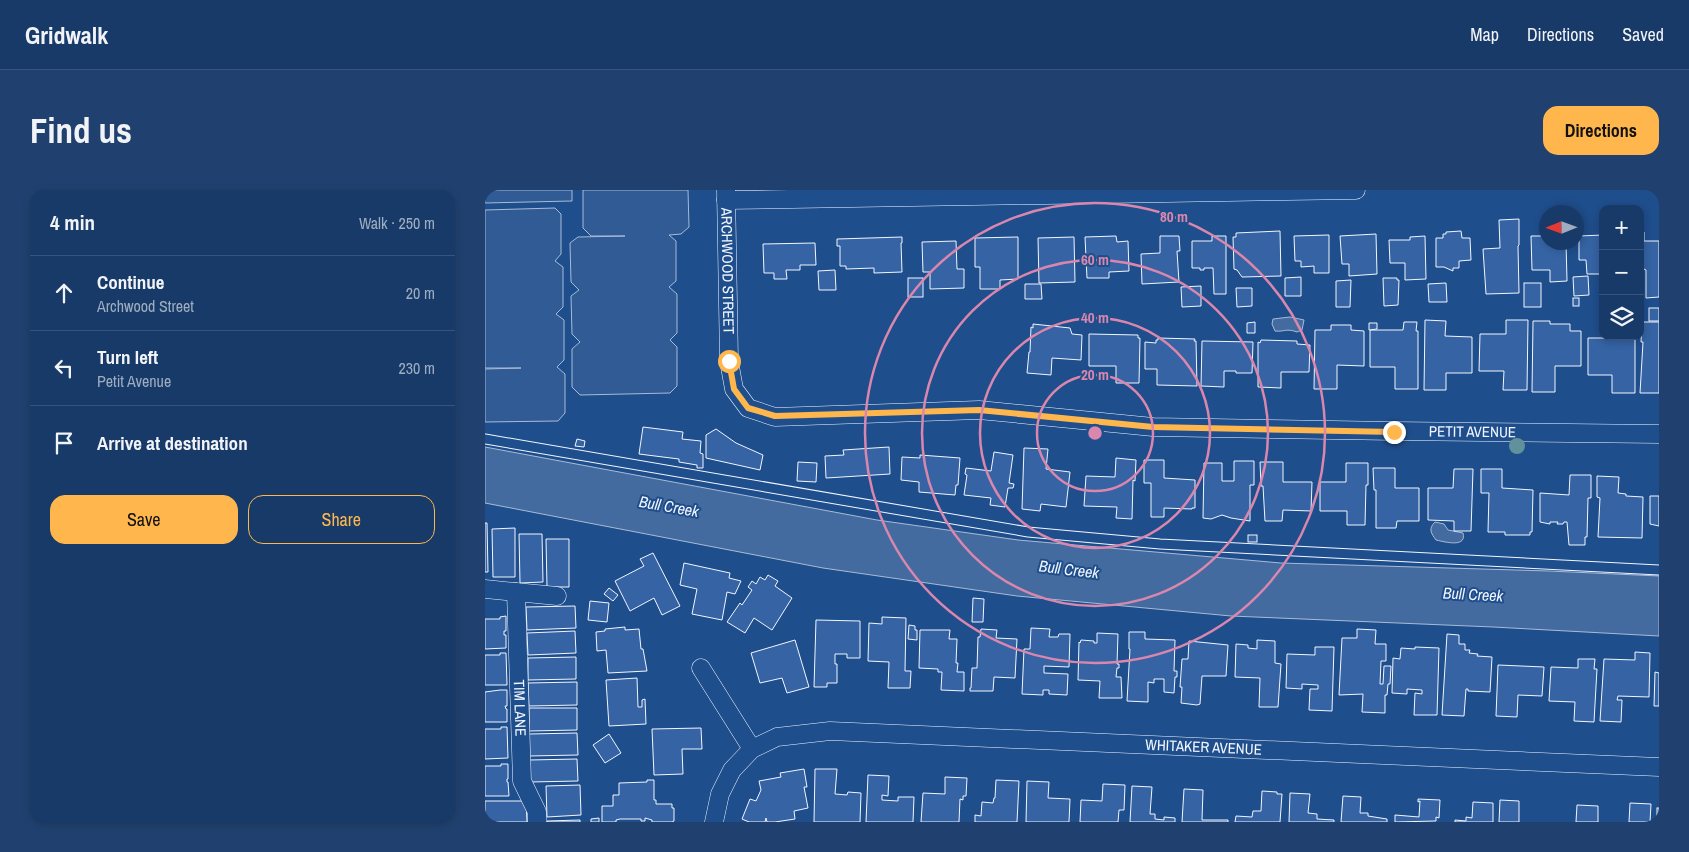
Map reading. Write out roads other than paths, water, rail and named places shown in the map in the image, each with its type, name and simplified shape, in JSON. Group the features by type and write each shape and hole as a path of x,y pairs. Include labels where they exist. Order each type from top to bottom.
{"street":[{"path":"726,195 1356,190"},
{"name":"ARCHWOOD STREET","path":"726,195 729,361 734,389 748,408"},
{"name":"PETIT AVENUE","path":"748,408 775,416 979,410 1153,427 1394,432 1659,434"},
{"path":"485,589 557,596"},
{"name":"TIM LANE","path":"516,592 522,781 537,812 537,822"},
{"path":"701,668 752,749 732,770 720,794 714,822"},
{"name":"WHITAKER AVENUE","path":"752,749 777,737 830,731 1659,767"}],"lane":[{"path":"485,439 1028,532 1161,544 1659,570"}],"water":[{"path":"1290,317 1304,320 1302,330 1297,332 1290,330 1275,331 1272,324 1273,319"},
{"name":"Bull Creek","path":"485,447 877,520 1018,540 1281,563 1659,576 1659,636 1231,616 1017,596 823,568 485,503"},
{"path":"1435,522 1444,524 1448,530 1463,533 1462,541 1454,543 1436,540 1431,531 1431,527"}]}
